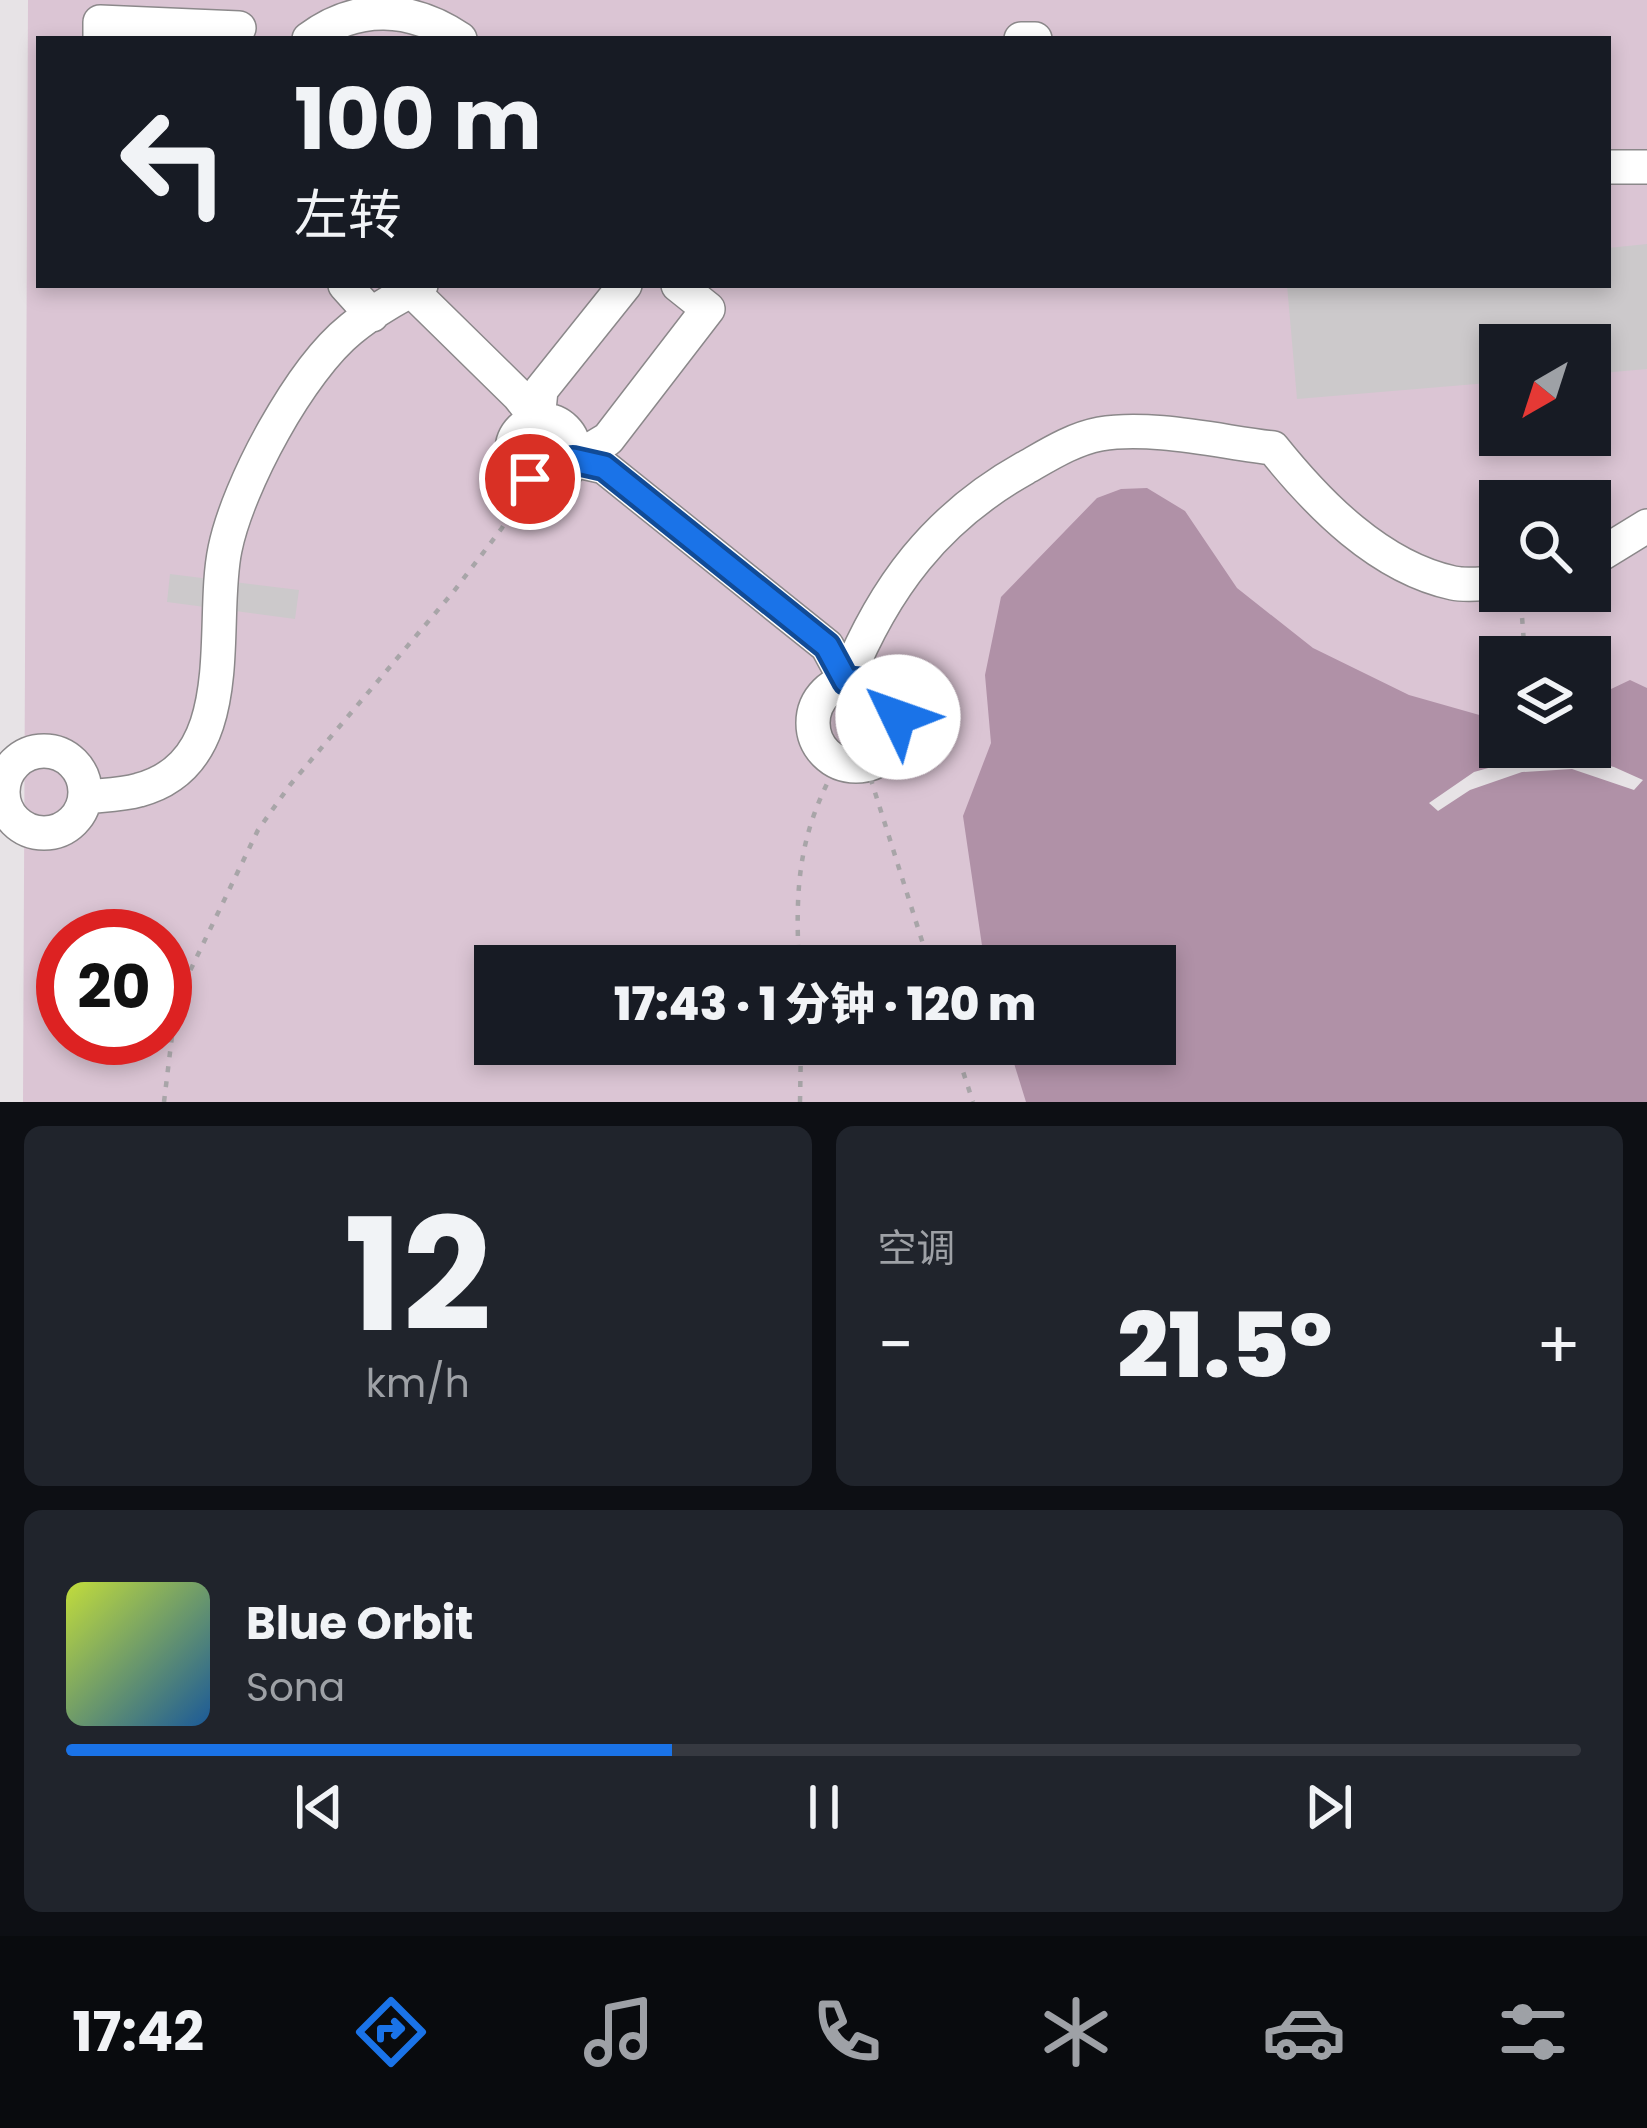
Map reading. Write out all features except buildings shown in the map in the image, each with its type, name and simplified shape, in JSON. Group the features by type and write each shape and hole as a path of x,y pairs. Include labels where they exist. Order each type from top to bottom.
{"lane":[{"path":"313,36 364,12 416,15 454,36"},
{"path":"100,36 100,22 239,28"},
{"path":"1611,167 1647,167"},
{"path":"348,288 372,315"},
{"path":"85,797 137,791 161,782 186,760 204,731 219,672 224,550 243,493 306,379 349,330 416,288 538,420"},
{"path":"538,420 541,390 623,288"},
{"path":"573,460 566,430 557,423 538,420 520,430 512,447 516,466 541,482 561,477 573,460 608,439 708,309 682,288"},
{"path":"846,681 865,633 891,591 923,547 966,503 1057,449 1097,435 1131,432 1274,448 1314,496 1379,549 1455,584 1479,583"},
{"path":"573,460 604,467 827,646 846,681"},
{"path":"1611,548 1647,526"},
{"path":"860,680 886,692 898,717 893,743 885,754 852,762 823,750 813,724 821,696 846,681 860,680"},
{"path":"9,751 59,753 79,771 85,797 74,820 50,832 6,827 2,794 9,751"}],"path":[{"path":"164,1102 172,1036 189,973 258,830 290,785 454,591 502,528 530,479"},
{"path":"799,945 800,858 826,784 852,762 922,945"},
{"path":"800,1065 800,1102"},
{"path":"962,1065 973,1102"}],"shaded area":[{"path":"28,0 1647,0 1647,1102 23,1102"},
{"path":"1147,488 1185,511 1237,588 1313,648 1409,695 1479,715 1479,768 1611,768 1611,689 1630,680 1647,688 1647,1102 1026,1102 1015,1065 1176,1065 1176,945 982,945 963,816 991,743 985,675 1001,597 1097,498 1121,489"}],"pier":[{"path":"1611,766 1643,780 1634,790 1572,769 1522,772 1470,790 1438,811 1429,803 1474,772"}],"route":[{"path":"530,479 541,482 561,477 573,460 604,467 827,646 846,681 860,680 886,692 898,717"}]}
